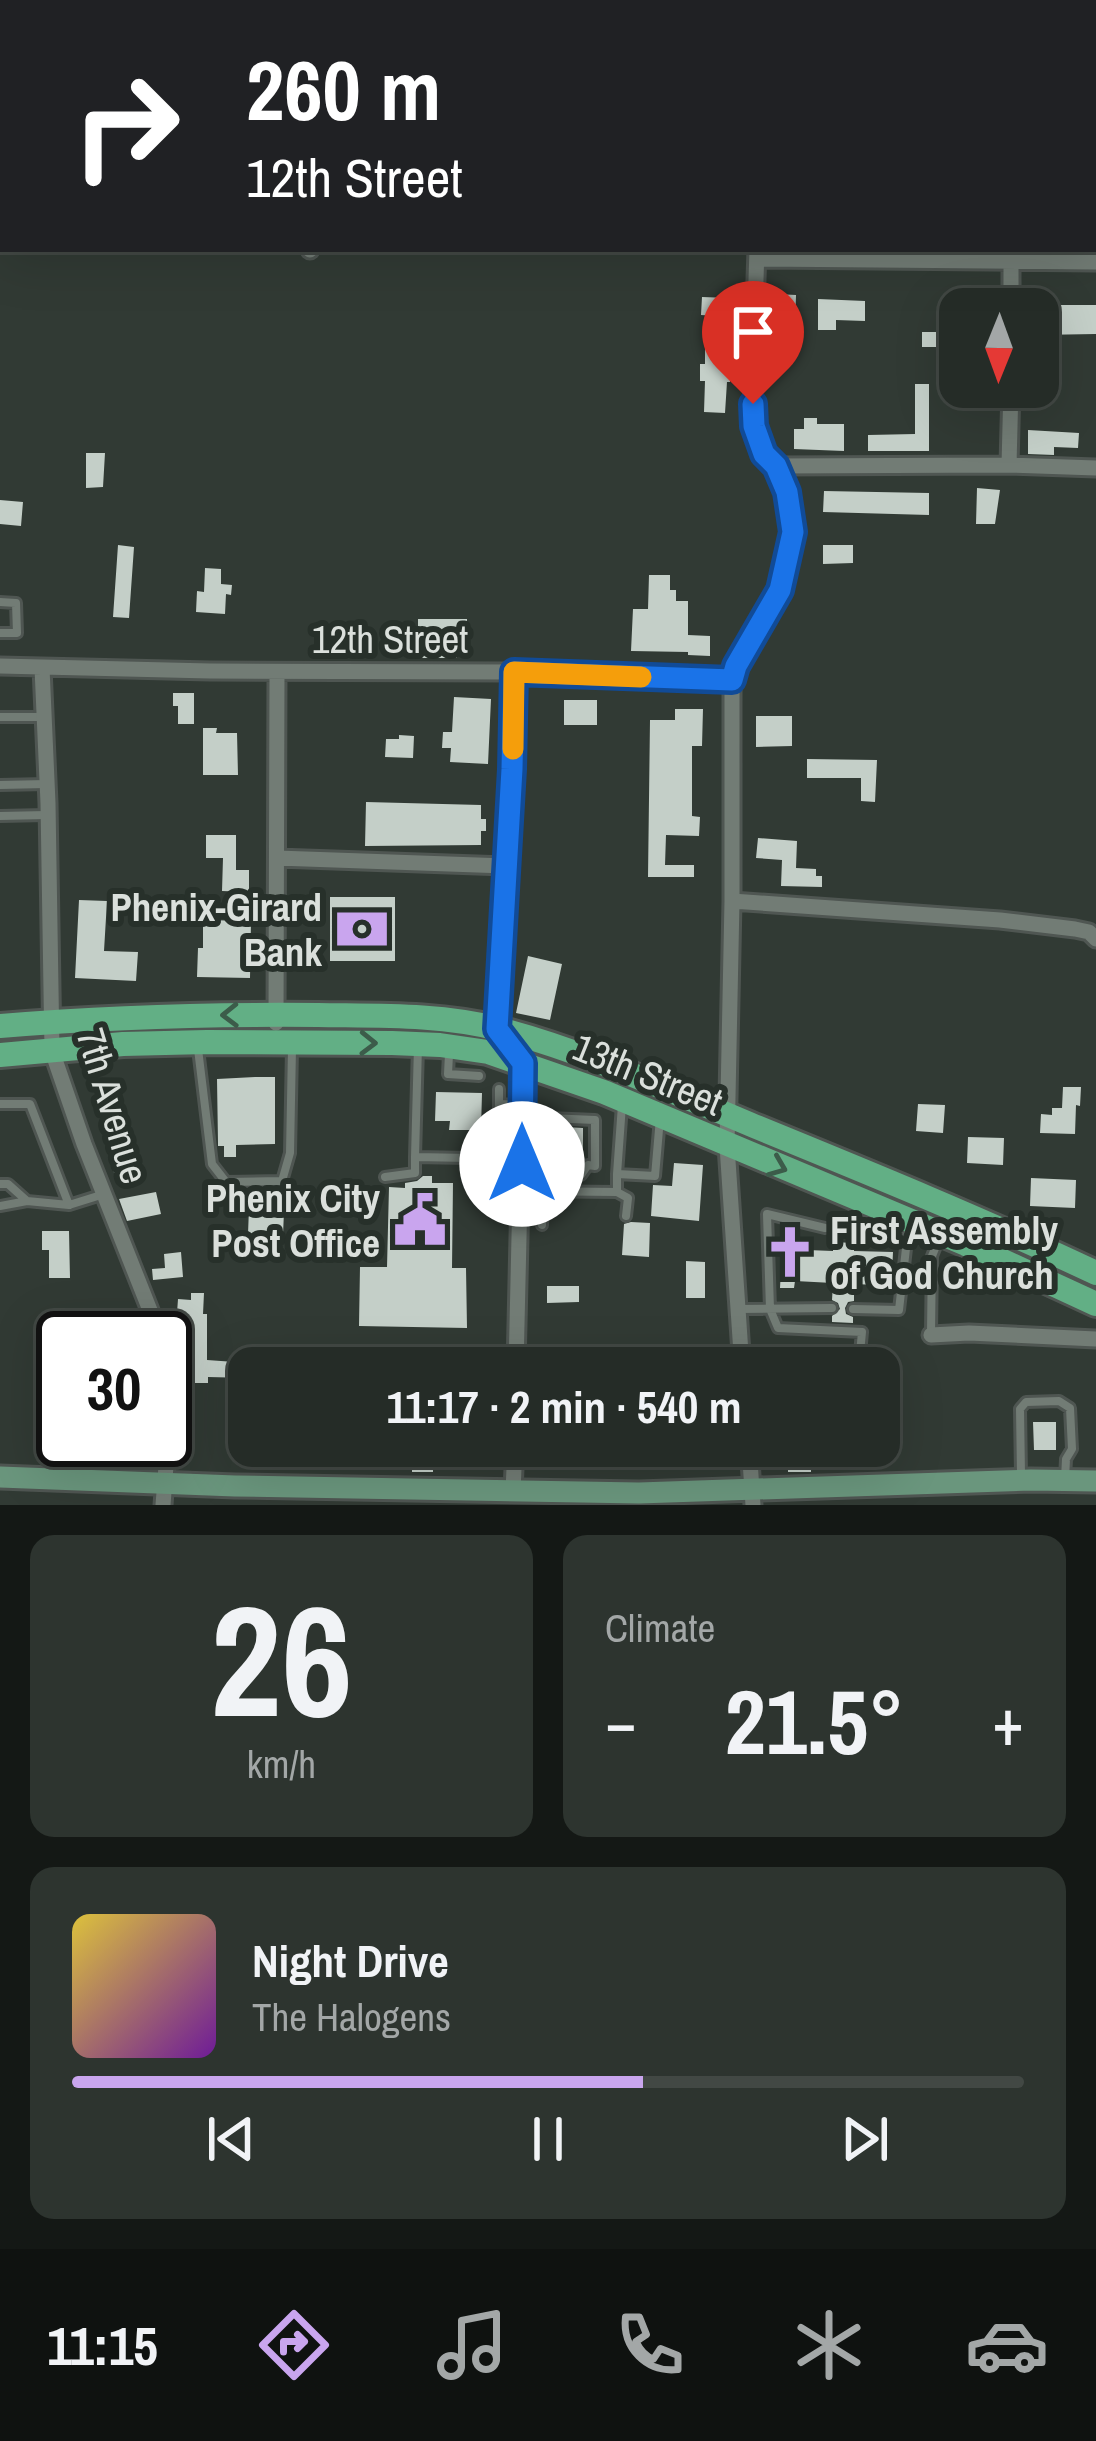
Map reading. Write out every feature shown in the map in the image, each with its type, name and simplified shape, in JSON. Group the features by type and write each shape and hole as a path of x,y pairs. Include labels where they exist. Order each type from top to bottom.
{"main road":[{"name":"13th Street","path":"0,1025 276,1015 396,1016 497,1029 612,1066 944,1204 1096,1273"},
{"name":"13th Street","path":"0,1055 197,1042 418,1044 488,1052 622,1100 1096,1304"}],"street":[{"path":"740,1347 727,1145 732,680 780,590 793,532 791,506 754,426 757,254 1011,256 1096,262"},
{"path":"1011,256 1011,288"},
{"path":"1009,465 1010,408"},
{"path":"776,466 1096,467"},
{"name":"12th Street","path":"0,666 514,672 732,680"},
{"name":"7th Avenue","path":"42,668 52,1052 150,1311"},
{"path":"277,672 276,1015 284,1042"},
{"path":"514,672 497,1029 523,1063 517,1347"},
{"path":"277,858 506,866"},
{"path":"733,902 1000,920 1075,929 1096,939"},
{"path":"932,1334 1096,1339"},
{"path":"513,1491 514,1467"},
{"path":"750,1467 753,1497"},
{"path":"0,1477 165,1494 438,1497 513,1491 882,1496 1021,1480 1096,1481"}],"lane":[{"path":"0,602 16,603 16,633 0,633"},
{"path":"0,717 44,718"},
{"path":"0,785 47,784"},
{"path":"0,816 48,815"},
{"path":"197,1042 212,1164 226,1182 282,1180 290,1153 284,1042"},
{"path":"385,1177 415,1173 418,1044"},
{"path":"449,1046 448,1074 479,1076"},
{"path":"499,1089 499,1132"},
{"path":"415,1157 522,1162 549,1165 554,1174 581,1175 582,1165 595,1166 597,1090"},
{"path":"617,1192 622,1100"},
{"path":"0,1104 30,1104 69,1205"},
{"path":"499,1104 595,1120"},
{"path":"617,1174 655,1176 660,1117"},
{"path":"0,1184 8,1184 27,1201"},
{"path":"521,1191 617,1192 628,1198 626,1216"},
{"path":"542,1191 542,1225"},
{"path":"0,1207 27,1201 69,1205 104,1194"},
{"path":"825,1228 767,1214 770,1310 778,1328 862,1332"},
{"path":"853,1309 898,1310 909,1221"},
{"path":"932,1334 932,1256 940,1234"},
{"path":"737,1309 832,1308"},
{"path":"861,1347 862,1332 879,1310"},
{"path":"1021,1480 1021,1409 1026,1402 1059,1401 1070,1408 1072,1449 1066,1459 1065,1480"}],"building":[{"path":"776,294 796,295 795,327 786,326 786,334 775,334"},
{"path":"702,297 730,298 730,382 725,413 704,412 700,364 705,364 705,340 715,341 716,316 701,315"},
{"path":"818,299 865,301 865,321 836,320 836,330 818,330"},
{"path":"1059,305 1096,305 1096,334 1059,335"},
{"path":"922,332 939,332 939,347 922,347"},
{"path":"915,384 929,384 929,451 868,451 868,435 915,434"},
{"path":"804,418 817,418 817,424 844,424 844,451 794,449 794,429 804,429"},
{"path":"1028,430 1079,433 1078,448 1054,447 1054,455 1028,454"},
{"path":"86,453 105,453 103,487 86,488"},
{"path":"977,488 1000,490 995,524 976,524"},
{"path":"824,491 929,493 929,515 823,512"},
{"path":"0,500 23,502 21,526 0,524"},
{"path":"118,545 134,547 129,618 113,617"},
{"path":"823,545 853,545 853,563 823,564"},
{"path":"205,568 221,569 221,584 232,585 231,595 226,594 225,614 196,612 197,591 204,592"},
{"path":"649,575 670,575 676,601 688,601 688,635 710,636 710,656 631,651 633,609 648,609"},
{"path":"418,619 467,619 463,652 457,652 457,658 418,658"},
{"path":"173,693 194,693 194,724 178,724"},
{"path":"454,697 491,699 488,764 450,762 451,748 442,748 443,732 452,732"},
{"path":"564,700 597,700 597,725 564,725"},
{"path":"675,709 703,709 702,746 692,746 692,816 700,817 699,836 666,835 665,865 694,865 694,877 648,877 650,720 675,720"},
{"path":"756,716 792,716 792,746 756,747"},
{"path":"203,728 237,733 238,775 203,775"},
{"path":"399,735 414,736 413,758 385,757 386,739 399,739"},
{"path":"807,759 877,760 875,802 861,801 861,778 807,778"},
{"path":"366,802 481,805 486,831 481,831 481,845 365,846"},
{"path":"206,835 236,835 236,870 249,870 249,892 222,891 223,858 206,858"},
{"path":"758,838 797,841 796,868 816,869 822,887 781,886 782,860 756,858"},
{"name":"Phenix-Girard Bank","path":"330,897 395,897 395,961 330,961"},
{"path":"79,900 107,901 104,951 138,952 136,981 75,978"},
{"path":"203,920 251,921 250,978 197,977"},
{"path":"528,956 562,964 550,1020 516,1013"},
{"path":"275,1077 275,1144 236,1145 236,1157 224,1157 224,1146 218,1146 217,1079"},
{"path":"1063,1087 1081,1087 1075,1134 1040,1133 1041,1114 1052,1115 1052,1108 1062,1108"},
{"path":"436,1092 482,1093 481,1130 449,1130 450,1121 435,1121"},
{"path":"918,1104 945,1105 943,1133 916,1131"},
{"path":"548,1126 583,1128 577,1167 561,1166 553,1151 548,1151"},
{"path":"968,1137 1004,1138 1003,1165 967,1163"},
{"path":"134,1150 140,1174 116,1181 110,1156"},
{"path":"674,1163 703,1165 699,1221 651,1216 653,1185 672,1186"},
{"path":"432,1176 432,1183 453,1183 452,1268 466,1268 467,1328 359,1326 360,1267 387,1267 389,1187 405,1188 405,1183"},
{"path":"1031,1178 1076,1180 1075,1208 1030,1206"},
{"path":"285,1188 283,1235 248,1234 249,1208 256,1209 257,1190"},
{"path":"156,1192 161,1214 127,1221 119,1199"},
{"path":"650,1223 649,1257 622,1255 624,1224"},
{"path":"42,1231 69,1231 70,1278 49,1278 49,1250 42,1250"},
{"path":"833,1242 854,1243 854,1251 893,1252 891,1294 877,1293 877,1285 854,1284 854,1301 845,1308 853,1323 832,1322 840,1309 832,1300 833,1283 795,1281 794,1288 780,1288 782,1249 833,1251"},
{"path":"181,1252 183,1277 153,1280 152,1269 165,1268 164,1254"},
{"path":"686,1261 705,1262 705,1298 686,1298"},
{"path":"547,1286 579,1286 579,1302 547,1303"},
{"path":"191,1293 204,1293 207,1360 228,1362 228,1377 192,1383 192,1311 177,1311 178,1299 191,1300"},
{"path":"1033,1422 1056,1422 1056,1450 1034,1450"},
{"path":"433,1467 433,1472 412,1472 412,1468 375,1468"},
{"path":"788,1467 811,1467 811,1472 788,1472"}],"slow traffic":[{"path":"513,749 514,672 641,677"}],"place":[{"name":"Phenix-Girard Bank","path":"362,929"},
{"name":"Phenix City Post Office","path":"420,1220"},
{"name":"First Assembly of God Church","path":"790,1252"}],"route":[{"path":"522,1164 523,1063 497,1029 514,672 732,680 780,590 793,532 787,492 776,466 764,454 754,426 753,404"}]}
